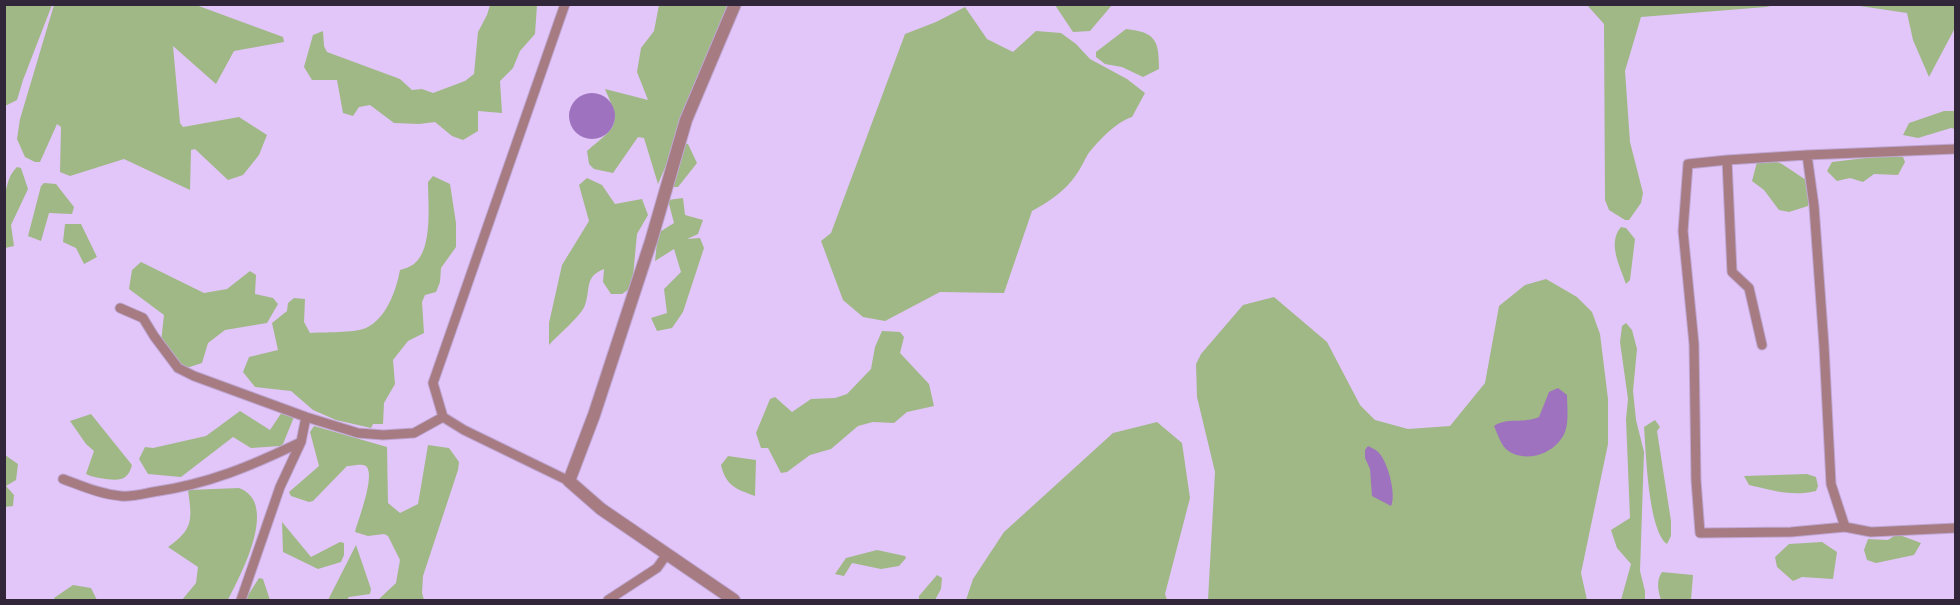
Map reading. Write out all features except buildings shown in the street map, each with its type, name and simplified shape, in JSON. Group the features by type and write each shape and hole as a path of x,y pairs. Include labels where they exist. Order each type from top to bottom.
{"street":[{"path":"734,600 601,509 569,481 594,415 651,241 686,120 735,4"}],"lane":[{"path":"565,4 433,383 443,417 464,430 569,481"},
{"path":"1956,149 1807,155 1688,164 1683,231 1694,344 1696,480 1700,533 1845,527 1871,531 1956,528"},
{"path":"1807,155 1818,253 1831,484 1845,527"},
{"path":"1727,160 1732,272 1749,288 1762,345"},
{"path":"120,308 143,318 178,368 306,417 358,433 383,435 414,433 443,417"},
{"path":"241,600 280,487 301,442 306,417"},
{"path":"63,479 99,493 123,496 162,491 214,480 258,463 301,442"},
{"path":"608,600 657,568 667,554"}],"green space":[{"path":"5,4 52,5 17,100 5,106"},
{"path":"54,5 196,5 283,37 284,42 234,51 216,84 173,46 180,123 183,127 239,117 267,135 259,155 243,175 228,180 195,149 191,150 190,190 124,159 70,176 60,172 61,127 57,124 40,162 25,157 17,139 20,119"},
{"path":"490,5 537,5 535,34 520,51 513,68 500,81 502,113 478,111 478,131 463,140 452,136 435,122 394,123 370,105 359,107 353,116 343,113 337,80 312,80 304,67 313,35 323,31 324,46 327,52 400,79 412,90 422,89 433,93 465,81 474,74 478,32"},
{"path":"659,5 735,5 658,184 644,138 638,137 613,173 594,169 589,164 587,151 613,125 613,111 605,89 648,100 637,72 641,48 654,31"},
{"path":"1055,5 1112,5 1090,31 1073,32"},
{"path":"1587,5 1775,5 1641,17 1625,71 1630,142 1643,193 1641,203 1629,220 1609,210 1605,200 1604,24"},
{"path":"1853,5 1955,5 1955,28 1929,77 1913,40 1907,13"},
{"path":"965,7 987,39 1013,52 1036,31 1061,33 1076,44 1090,59 1127,79 1145,93 1132,117 1114,127 1097,143 1067,186 1032,211 1004,293 940,292 885,321 863,317 843,300 821,241 831,233 905,34"},
{"path":"1126,29 1144,33 1154,40 1158,51 1159,69 1143,77 1122,67 1105,64 1096,57 1096,52"},
{"path":"1944,111 1955,111 1955,129 1951,128 1918,138 1903,135 1909,123"},
{"path":"684,143 688,144 697,163 678,187 667,187"},
{"path":"1882,156 1903,157 1905,162 1898,175 1874,174 1863,182 1850,178 1837,181 1827,171 1832,162"},
{"path":"1772,160 1809,182 1808,206 1789,212 1779,210 1764,190 1752,181 1757,162"},
{"path":"17,167 21,168 28,189 11,225 14,246 5,248 5,193"},
{"path":"433,176 450,184 456,223 456,247 441,268 440,282 436,292 425,295 422,302 424,333 408,341 393,360 395,384 384,403 383,424 373,424 371,428 336,420 313,410 291,391 255,387 243,372 249,357 278,350 272,323 287,311 288,303 294,298 305,299 304,322 310,333 361,330 379,318 393,295 400,270 414,264 424,248 429,214 428,182"},
{"path":"587,178 602,185 615,204 642,199 648,215 637,234 632,287 622,294 611,294 603,282 604,269 598,272 591,279 583,309 549,345 549,323 562,265 589,221 579,185"},
{"path":"44,183 56,184 74,207 72,214 49,213 41,241 28,236 41,186"},
{"path":"683,198 685,215 703,220 698,234 687,239 700,238 704,248 683,312 672,328 657,331 651,318 667,313 664,289 681,272 674,249 655,261 658,233 674,223 668,200"},
{"path":"65,224 81,224 97,257 84,264 76,248 63,242"},
{"path":"1621,227 1626,228 1635,239 1630,280 1626,284 1615,247 1617,233"},
{"path":"141,262 204,293 227,289 250,271 256,275 255,294 273,298 278,304 267,323 225,330 208,343 202,363 174,372 161,342 164,315 129,289 132,270"},
{"path":"1546,279 1577,297 1592,312 1600,334 1608,399 1608,444 1581,573 1587,600 1208,600 1215,472 1197,397 1196,364 1201,354 1243,305 1274,297 1327,342 1360,405 1375,420 1408,429 1450,426 1485,383 1499,306 1525,285"},
{"path":"1626,323 1632,330 1637,349 1633,391 1636,420 1644,452 1640,571 1645,600 1621,600 1631,564 1617,548 1611,530 1630,518 1626,419 1628,399 1620,342 1622,326"},
{"path":"882,331 900,332 904,337 900,353 929,384 934,406 907,412 894,423 873,422 858,426 831,449 810,455 787,472 781,473 768,448 761,448 756,433 770,399 775,397 792,412 811,399 835,398 847,394 871,369 875,347"},
{"path":"240,411 270,430 282,412 290,411 294,417 283,444 280,446 251,448 233,437 181,477 148,474 139,459 145,447 153,448 206,436"},
{"path":"91,414 132,465 126,477 115,480 86,474 94,451 86,444 70,421"},
{"path":"1655,420 1660,427 1657,431 1671,521 1671,536 1667,544 1656,523 1647,471 1644,427"},
{"path":"1157,422 1182,443 1190,498 1165,594 1167,600 966,600 973,579 1004,532 1113,433"},
{"path":"314,426 387,447 388,503 400,513 418,504 428,445 449,448 459,462 423,576 424,600 378,600 396,583 400,560 388,536 384,534 368,536 355,532 368,488 369,471 366,466 347,466 313,501 309,502 291,496 289,492 319,466 310,432"},
{"path":"5,455 18,464 16,480 6,486 14,495 13,506 5,507"},
{"path":"728,456 756,460 755,496 737,489 726,478 721,465"},
{"path":"1807,474 1816,477 1818,486 1816,491 1790,493 1774,491 1749,485 1744,476"},
{"path":"239,488 251,496 256,508 257,524 248,558 228,600 182,600 196,583 198,567 168,547 187,529 190,516 188,490"},
{"path":"282,522 311,557 340,542 344,543 344,555 341,562 318,569 283,552"},
{"path":"1897,534 1921,543 1914,555 1876,563 1867,560 1864,550 1868,539 1888,540"},
{"path":"1822,542 1837,552 1833,579 1802,577 1793,581 1777,567 1775,557 1789,544"},
{"path":"356,545 371,589 370,594 349,597 347,600 328,600"},
{"path":"877,550 906,558 899,566 881,569 852,563 844,576 835,574 846,558"},
{"path":"1662,572 1693,575 1691,600 1661,600 1658,586"},
{"path":"937,575 942,578 941,589 935,600 919,600 919,596"},
{"path":"259,578 263,579 270,600 245,600"},
{"path":"73,585 91,588 97,600 55,600 54,598"}],"shaded area":[{"path":"592,93 601,94 609,99 614,107 614,125 609,133 601,138 592,139 583,138 575,133 570,125 569,116 570,107 575,99 583,94"},
{"path":"1558,388 1567,395 1567,423 1561,440 1548,451 1531,456 1515,454 1507,450 1494,426 1504,422 1539,417 1549,392"},
{"path":"1368,446 1376,450 1384,461 1392,486 1391,506 1372,496 1370,469 1365,458 1365,450"}]}
